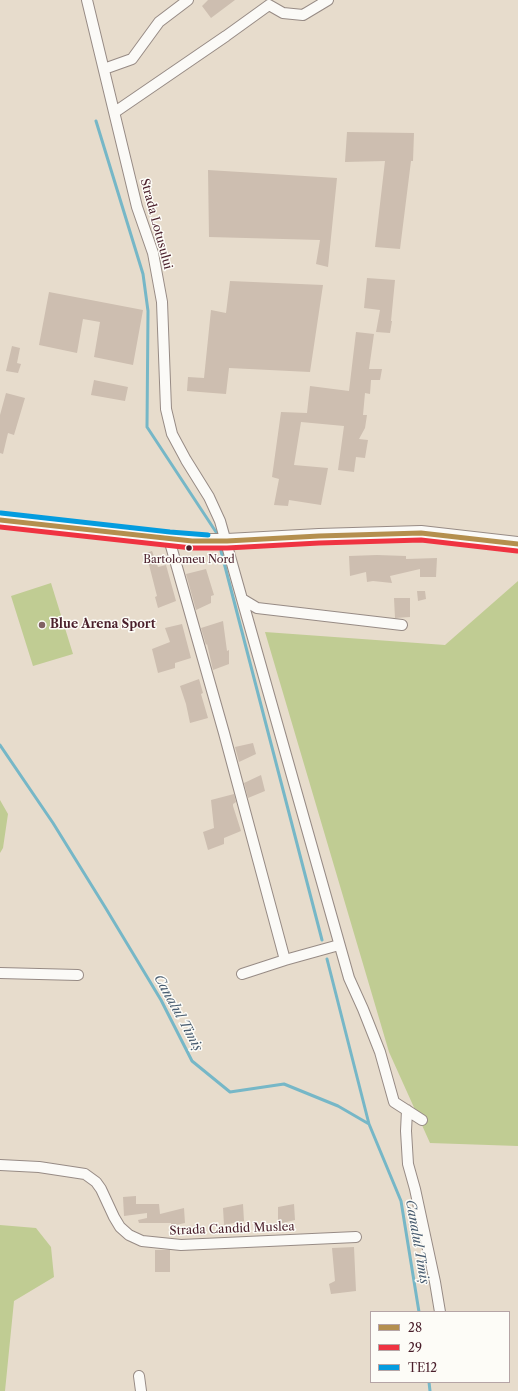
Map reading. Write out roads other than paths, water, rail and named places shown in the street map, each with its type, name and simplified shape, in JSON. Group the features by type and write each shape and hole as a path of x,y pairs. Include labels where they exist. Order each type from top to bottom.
{"main road":[{"path":"0,520 169,539 227,541 421,533 518,544"}],"street":[{"name":"Strada Lotusului","path":"87,0 137,207 153,252 162,302 166,409 172,434 209,497 227,541 348,978 363,1009 380,1052 394,1102 422,1120"},
{"path":"104,69 132,59 159,22 188,0"},
{"path":"115,112 226,36 272,2 283,13 304,16 328,0"},
{"path":"169,539 224,732 285,960"},
{"path":"242,599 257,608 402,625"},
{"path":"242,974 339,945"},
{"path":"0,973 78,976"},
{"path":"407,1110 406,1131 408,1164 415,1189 440,1311"},
{"name":"Strada Candid Muslea","path":"0,1164 39,1167 85,1174 96,1182 101,1189 120,1227 129,1235 142,1241 181,1245 356,1237"},
{"path":"139,1376 141,1391"}],"waterway":[{"path":"96,121 143,274 148,311 147,427 216,532"},
{"path":"221,551 322,940"},
{"name":"Canalul Timiș","path":"0,745 53,823 105,907 161,1000 192,1061 230,1092 284,1084 338,1106 369,1124 401,1201 419,1311"},
{"path":"327,959 369,1124"},
{"name":"Canalul Timiș","path":"429,1383 430,1391"}],"place":[{"name":"Bartolomeu Nord","path":"189,548"},
{"name":"Blue Arena Sport","path":"42,625"}]}
